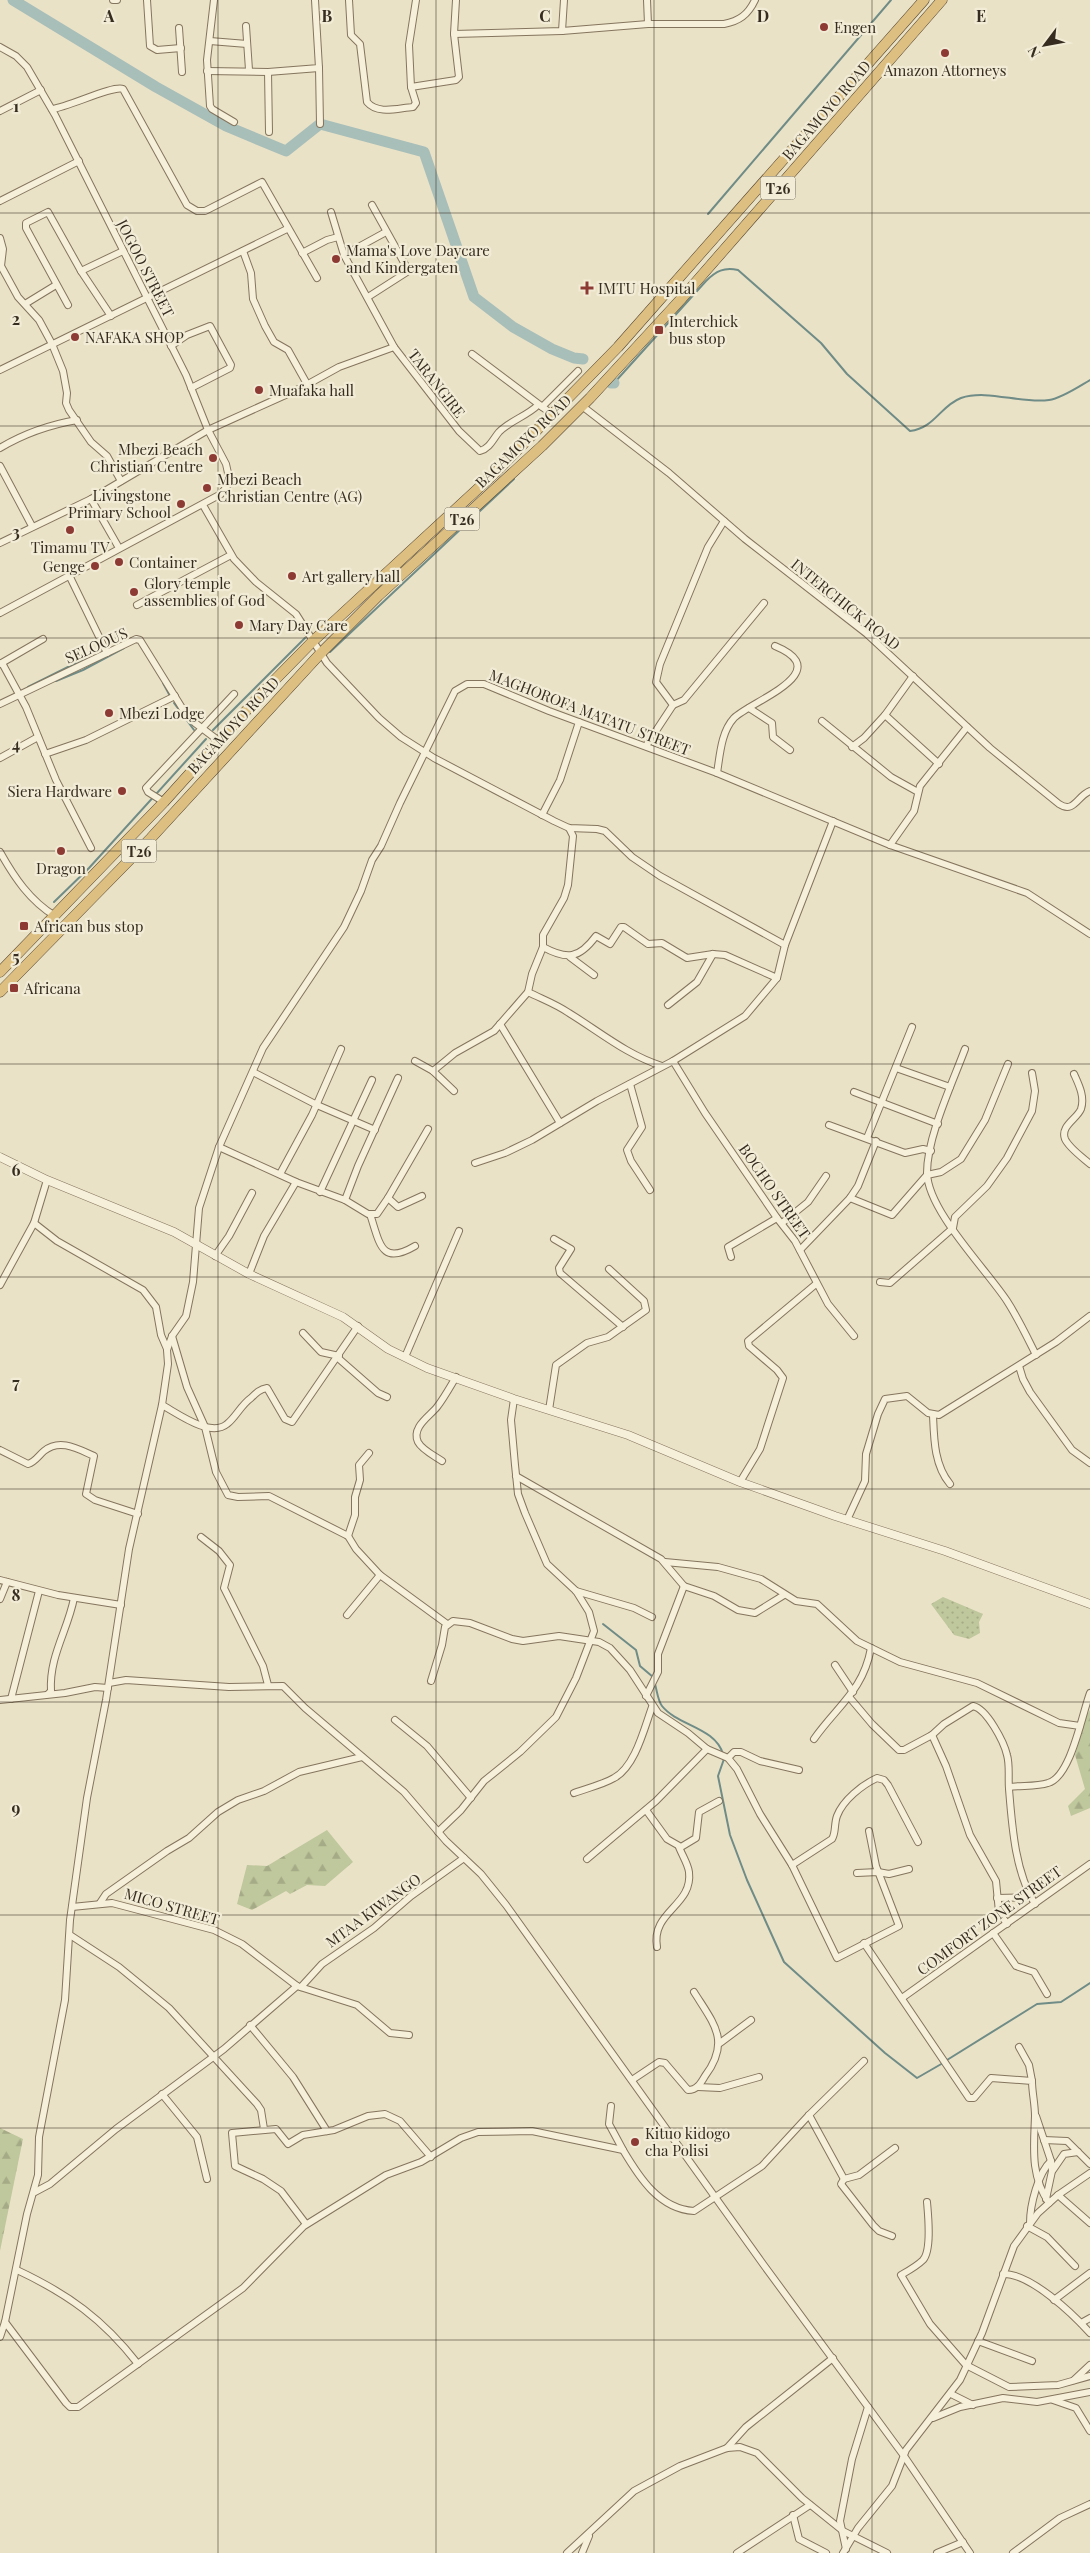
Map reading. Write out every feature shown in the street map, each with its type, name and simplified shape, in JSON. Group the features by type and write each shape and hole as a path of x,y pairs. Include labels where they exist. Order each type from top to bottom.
{"highway":[{"name":"BAGAMOYO ROAD","path":"0,972 164,802 218,741 313,641 496,472 593,374 924,0"},
{"name":"BAGAMOYO ROAD","path":"0,992 151,838 320,654 378,596 542,446 604,384 942,0"}],"street":[{"path":"112,0 117,0"},
{"path":"147,0 150,46 158,50 181,48"},
{"path":"214,0 208,71 210,106 212,110 234,122"},
{"path":"315,0 320,124"},
{"path":"349,0 351,35 360,44 367,102 372,108 380,110 412,107 416,102 411,87 408,45 416,0"},
{"path":"411,87 458,78 454,34 456,0"},
{"path":"562,31 564,0"},
{"path":"647,0 648,24"},
{"path":"454,34 562,31 648,24 724,24 736,21 747,12 755,0"},
{"path":"246,26 249,70"},
{"path":"179,28 182,72"},
{"path":"210,42 247,44"},
{"name":"JOGOO STREET","path":"0,47 22,61 52,109 171,346 208,430 226,464 230,482 221,494 203,505"},
{"path":"208,71 249,70 268,72 319,68"},
{"path":"268,72 269,132"},
{"path":"52,109 80,102 112,88 123,89 187,205 197,211 205,211 262,182 287,229 317,278"},
{"path":"0,111 41,90"},
{"path":"0,201 79,161"},
{"path":"368,298 407,272 407,268 372,205"},
{"path":"68,305 25,226 44,212 50,213 81,271 111,316"},
{"path":"331,212 344,255 394,347"},
{"path":"0,370 287,229"},
{"path":"344,255 386,232"},
{"path":"302,253 327,240 338,237"},
{"path":"0,238 3,249 1,266 18,298 39,320 52,344 63,372 67,393 66,404 92,442 107,456 120,481"},
{"path":"81,271 123,251"},
{"path":"243,251 251,273 253,299 265,326 274,342 288,350 307,384"},
{"path":"25,304 56,285"},
{"path":"171,346 188,335 210,326 231,365 230,368 191,388"},
{"name":"TARANGIRE","path":"0,542 91,499 208,430 339,367 394,347 454,425 480,451 485,449 506,426 540,406"},
{"path":"472,354 553,415"},
{"path":"540,406 578,371"},
{"name":"INTERCHICK ROAD","path":"582,406 867,634 990,748 1064,808 1072,807 1090,791"},
{"path":"0,448 25,433 77,420"},
{"path":"0,466 32,526"},
{"path":"91,499 119,548"},
{"path":"0,613 203,505 231,555 256,582 296,614 320,654 379,718 425,753 569,828 597,828 605,831 632,857 660,876 785,945"},
{"path":"673,705 657,686 656,678 708,547 724,521"},
{"path":"137,605 231,555"},
{"path":"69,576 107,653"},
{"path":"646,746 673,705 684,700 764,602"},
{"path":"43,639 1,664 19,694 44,754 91,848"},
{"name":"SELOOUS","path":"0,704 107,653 140,640 184,711 202,730 218,741"},
{"path":"717,773 723,740 730,724 750,708 780,690 797,669 797,664 792,655 775,646"},
{"path":"852,746 864,738 913,676"},
{"name":"MAGHOROFA MATATU STREET","path":"167,1350 172,1336 186,1316 197,1247 199,1208 219,1147 263,1048 344,927 361,891 372,860 381,846 450,699 460,685 484,684 579,722 717,773 890,845 1028,893 1090,934"},
{"path":"164,802 148,792 146,788 234,694"},
{"path":"44,754 86,740 175,696"},
{"path":"750,708 772,723 773,737 790,750"},
{"path":"884,715 939,764"},
{"path":"822,721 891,777 918,792"},
{"path":"542,815 560,780 579,722"},
{"path":"890,845 914,811 918,792 968,727"},
{"path":"0,758 38,737"},
{"path":"475,1163 505,1152 560,1123 736,1023 777,978 785,945 833,822"},
{"path":"432,1071 456,1053 494,1031 528,992 532,974 543,947 543,935 564,898 568,885 573,836 569,828"},
{"path":"0,852 19,883 38,903 55,916"},
{"path":"570,957 585,949 596,936 610,944 621,927 624,927 648,944 662,943 687,958 713,954 730,956 777,978"},
{"path":"543,947 559,956 570,957 594,975"},
{"path":"668,1005 697,982 713,954"},
{"path":"528,992 569,1012 621,1047 647,1061 662,1066"},
{"path":"500,1024 560,1123"},
{"path":"867,1138 912,1027"},
{"path":"280,1174 295,1152 341,1049"},
{"path":"965,1049 938,1124 927,1175 939,1209 1007,1302 1036,1355"},
{"path":"415,1061 432,1071 454,1091"},
{"name":"BOCHO STREET","path":"672,1061 800,1250 828,1304 854,1336"},
{"path":"850,1198 892,1215 927,1175 940,1172 961,1159 985,1120 1008,1064"},
{"path":"896,1068 950,1087"},
{"path":"253,1072 317,1105 354,1119 375,1130"},
{"path":"880,1282 890,1283 953,1228 954,1217 987,1186 1025,1128 1035,1100 1032,1073"},
{"path":"1074,1074 1080,1087 1082,1103 1080,1110 1066,1127 1064,1133 1065,1140 1090,1164"},
{"path":"345,1200 358,1166 398,1078"},
{"path":"320,1192 372,1080"},
{"path":"630,1084 642,1128 627,1150 631,1161 650,1190"},
{"path":"854,1092 938,1124"},
{"path":"829,1125 905,1152 923,1149 931,1151"},
{"path":"219,1147 296,1182 345,1200 370,1214 376,1214 388,1198 428,1129"},
{"path":"800,1250 850,1198 858,1186 876,1141"},
{"path":"0,1157 47,1180 174,1232 197,1247 249,1274 343,1317 388,1349 405,1357 514,1399 628,1435 740,1482 847,1520 937,1548 1090,1604"},
{"path":"732,1257 728,1248 779,1221 808,1202 826,1176"},
{"path":"0,1285 34,1223 47,1180"},
{"path":"249,1274 264,1236 296,1182"},
{"path":"215,1256 229,1236 252,1193"},
{"path":"388,1198 398,1207 422,1196"},
{"path":"370,1214 385,1251 391,1255 400,1255 416,1246"},
{"path":"0,2337 5,2322 27,2214 35,2192 40,2159 39,2137 65,2000 72,1907 88,1798 109,1685 129,1549 162,1405 168,1364 167,1350 156,1306 143,1290 57,1241 34,1223"},
{"path":"405,1357 459,1231"},
{"path":"554,1239 571,1249 559,1268 560,1273 623,1327"},
{"path":"549,1410 556,1365 587,1343 608,1337 644,1312 646,1304 609,1269"},
{"path":"740,1482 760,1450 783,1378 777,1370 749,1346 748,1341 816,1284"},
{"path":"847,1520 865,1481 866,1454 878,1414 885,1399 907,1396 933,1415 942,1413 992,1380 1036,1355 1090,1316"},
{"path":"162,1405 195,1424 205,1427 224,1426 246,1401 262,1389 267,1388 285,1419 292,1422 358,1326"},
{"path":"303,1333 321,1352 338,1357 378,1393 387,1397"},
{"path":"172,1336 187,1387 205,1427 216,1472 228,1495 238,1497 269,1496 348,1536 356,1549 380,1575 447,1624"},
{"path":"1019,1366 1022,1379 1030,1392 1072,1450 1090,1463"},
{"path":"442,1461 421,1446 417,1439 417,1432 426,1417 437,1407 456,1377"},
{"path":"514,1399 511,1420 516,1476 524,1513 542,1555 552,1570 576,1590 634,1608 652,1617"},
{"path":"933,1415 936,1454 944,1476 950,1484"},
{"path":"0,1450 28,1464 47,1448 57,1444 71,1446 94,1456 86,1494 95,1500 138,1514"},
{"path":"348,1536 355,1515 354,1497 360,1480 359,1465 369,1453"},
{"path":"516,1476 665,1562 684,1586 714,1596 738,1610 750,1613 760,1611 784,1594"},
{"path":"201,1537 219,1551 230,1564 224,1588 263,1666 268,1685"},
{"path":"665,1562 718,1567 761,1579 796,1601 817,1604 842,1630 871,1648 920,1669 990,1688 1060,1723 1080,1726"},
{"path":"347,1615 380,1575"},
{"path":"0,1580 40,1591 121,1605"},
{"path":"0,1599 7,1582"},
{"path":"646,1696 658,1672 658,1654 684,1586"},
{"path":"438,1832 462,1810 484,1781 520,1752 556,1716 592,1641 592,1621 576,1590"},
{"path":"11,1699 40,1591"},
{"path":"48,1694 51,1691 50,1678 59,1639 72,1610 74,1598"},
{"path":"430,1681 447,1624 453,1621 461,1621 523,1640 552,1636 605,1644 616,1654 652,1707 707,1749 728,1758 737,1769 760,1814 792,1864 837,1957 844,1956 864,1942 899,1926 878,1872 869,1831"},
{"path":"814,1739 851,1695 866,1671 871,1648"},
{"path":"835,1665 851,1695 872,1724 899,1750 904,1750 932,1735 973,1706 980,1708 993,1725 1006,1752 1008,1787 1018,1859 1030,1898 1035,1904"},
{"path":"0,1700 109,1685 126,1680 171,1685 229,1687 280,1685 287,1688 305,1708 404,1792 438,1832 481,1874 506,1905 904,2456 970,2553"},
{"path":"1008,1787 1043,1784 1054,1780 1075,1746 1090,1693"},
{"path":"574,1793 612,1780 620,1774 633,1758 652,1707"},
{"path":"395,1720 427,1746 471,1798"},
{"path":"932,1735 946,1766 970,1835 996,1881 999,1912 1007,1924"},
{"path":"587,1859 682,1777 707,1749"},
{"path":"728,1758 734,1752 741,1752 760,1761 799,1770"},
{"path":"100,1903 106,1894 167,1851 189,1838 218,1812 238,1800 264,1791 299,1772 362,1757"},
{"path":"792,1864 832,1839 836,1817 844,1805 865,1785 877,1778 884,1780 888,1785 918,1842"},
{"path":"679,1847 688,1845 696,1838 700,1811 719,1800"},
{"path":"646,1810 668,1839 679,1847 689,1870 686,1893 655,1932 656,1947"},
{"name":"MTAA KIWANGO","path":"35,2192 50,2184 116,2129 215,2056 299,1986 322,1964 374,1928 411,1896 464,1858"},
{"name":"COMFORT ZONE STREET","path":"902,1998 1090,1864"},
{"path":"856,1873 878,1872 889,1874 910,1869"},
{"path":"997,1898 1030,1898"},
{"name":"MICO STREET","path":"72,1907 112,1903 214,1930 242,1944 299,1986 357,2005 390,2033 409,2035"},
{"path":"993,1933 1016,1966 1034,1972 1047,1994"},
{"path":"70,1935 156,1996 181,2019 257,2104 261,2110 264,2129"},
{"path":"864,1942 934,2049 970,2098 980,2094 991,2078 1032,2081"},
{"path":"694,1992 716,2028 720,2043 716,2060 698,2087"},
{"path":"720,2043 751,2020"},
{"path":"250,2025 293,2077 327,2131"},
{"path":"1019,2047 1029,2065 1035,2114 1032,2150 1039,2184 1048,2201"},
{"path":"632,2080 655,2063 662,2062 688,2090 698,2087 720,2088 759,2077"},
{"path":"611,2106 609,2124 623,2150 651,2190 676,2206 694,2211 762,2166 809,2115 864,2062"},
{"path":"162,2094 197,2137 207,2179"},
{"path":"1035,2114 1051,2161 1052,2171 1048,2201"},
{"path":"809,2115 844,2179"},
{"path":"306,2224 281,2191 262,2179 238,2168 233,2162 232,2134 276,2128 287,2144 303,2135 349,2125 368,2116 390,2116 400,2121 431,2157"},
{"path":"5,2322 70,2407 78,2407 243,2288 306,2224 386,2175 431,2157 460,2138 478,2132 505,2130 553,2134 623,2150"},
{"path":"1033,2132 1042,2132"},
{"path":"1044,2140 1067,2141 1090,2164"},
{"path":"892,2236 879,2231 873,2225 841,2184 844,2179 859,2175 895,2148"},
{"path":"1052,2171 1064,2154 1078,2152"},
{"path":"1028,2224 1030,2206 1043,2172 1051,2161"},
{"path":"844,2551 852,2536 892,2486 904,2456 951,2394 978,2341 1014,2246 1028,2224 1048,2201 1090,2173"},
{"path":"1058,2195 1090,2223"},
{"path":"927,2202 926,2254 922,2261 901,2275 930,2324 966,2366 993,2377 1006,2386 1052,2386 1090,2376"},
{"path":"1028,2224 1047,2237 1075,2266"},
{"path":"16,2270 45,2283 92,2314 138,2364"},
{"path":"1054,2300 1090,2273"},
{"path":"1003,2274 1022,2278 1054,2300 1090,2333"},
{"path":"1081,2323 1090,2318"},
{"path":"978,2341 1032,2361"},
{"path":"727,2448 746,2427 833,2358"},
{"path":"1073,2381 1090,2365"},
{"path":"932,2419 973,2404 1003,2398 1037,2402 1090,2392"},
{"path":"951,2394 973,2404"},
{"path":"1052,2400 1076,2408 1090,2431"},
{"path":"844,2551 840,2528 848,2474 868,2407"},
{"path":"567,2553 634,2491 680,2466 727,2448 740,2447 753,2450 810,2505 840,2528 887,2553"},
{"path":"1013,2553 1060,2518 1090,2504"},
{"path":"736,2553 810,2505"},
{"path":"793,2515 799,2539 826,2553"},
{"path":"582,2553 591,2532"},
{"path":"937,2553 963,2542"}],"green space":[{"path":"943,1597 983,1614 979,1622 980,1633 969,1639 954,1635 931,1604"},
{"path":"1090,1710 1090,1808 1071,1816 1068,1806 1085,1789 1075,1755 1086,1716"},
{"path":"327,1830 353,1862 325,1886 307,1885 290,1894 286,1891 252,1910 237,1904 247,1865 267,1866"},
{"path":"0,2128 23,2139 0,2251"}],"waterway":[{"path":"13,0 156,87 226,126 286,151 320,124 424,152 474,297 513,327 552,349 574,358 583,359"},
{"path":"708,214 891,0"},
{"path":"614,383 706,281 717,272 728,269 738,270 821,343 847,374 910,431 926,426 948,406 961,398 982,395 1038,401 1049,400 1065,395 1090,380"},
{"path":"330,652 514,479"},
{"path":"213,730 305,638"},
{"path":"56,681 83,670 124,648"},
{"path":"28,687 86,658"},
{"path":"163,683 170,696"},
{"path":"174,703 194,730"},
{"path":"54,902 89,868 206,739"},
{"path":"603,1624 636,1650 640,1666 653,1677"},
{"path":"655,1684 662,1706 669,1713 712,1738 719,1745 723,1754"},
{"path":"724,1759 718,1776 730,1835 747,1880 784,1962 885,2053 917,2078 943,2063"},
{"path":"947,2060 1037,2004 1061,2002 1090,1983"}],"place":[{"name":"Engen","path":"824,27"},
{"name":"Amazon Attorneys","path":"945,53"},
{"name":"Mama's Love Daycare and Kindergaten","path":"336,259"},
{"name":"IMTU Hospital","path":"587,288"},
{"name":"Interchick bus stop","path":"659,330"},
{"name":"NAFAKA SHOP","path":"75,337"},
{"name":"Muafaka hall","path":"259,390"},
{"name":"Mbezi Beach Christian Centre","path":"213,458"},
{"name":"Mbezi Beach Christian Centre (AG)","path":"207,488"},
{"name":"Livingstone Primary School","path":"181,504"},
{"name":"Timamu TV","path":"70,530"},
{"name":"Container","path":"119,562"},
{"name":"Genge","path":"95,566"},
{"name":"Art gallery hall","path":"292,576"},
{"name":"Glory temple assemblies of God","path":"134,592"},
{"name":"Mary Day Care","path":"239,625"},
{"name":"Mbezi Lodge","path":"109,713"},
{"name":"Siera Hardware","path":"122,791"},
{"name":"Dragon","path":"61,851"},
{"name":"African bus stop","path":"24,926"},
{"name":"Africana","path":"14,988"},
{"name":"Kituo kidogo cha Polisi","path":"635,2142"}]}
